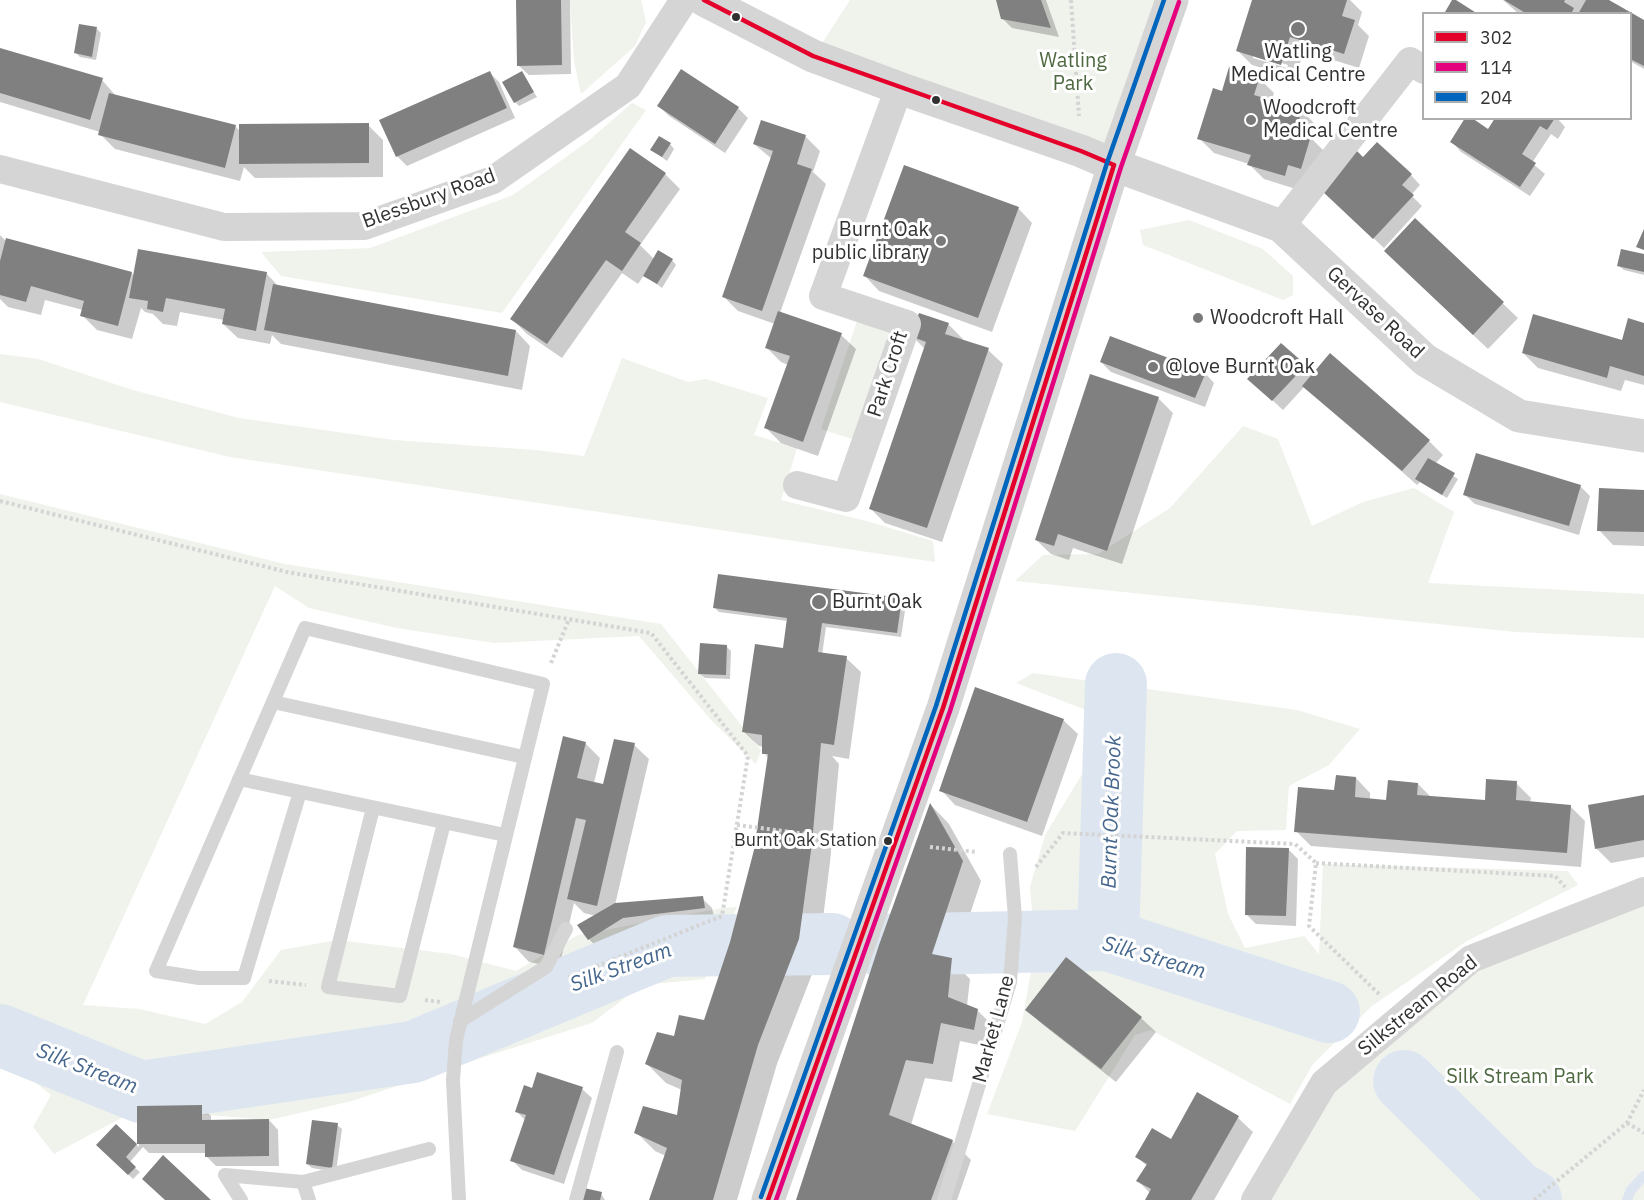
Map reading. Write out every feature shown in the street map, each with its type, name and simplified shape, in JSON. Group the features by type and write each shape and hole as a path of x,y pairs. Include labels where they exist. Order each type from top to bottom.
{"street":[{"name":"Blessbury Road","path":"0,169 224,227 364,226 493,180 628,86 684,0"},
{"name":"Gervase Road","path":"704,0 813,56 1081,151 1281,226 1425,360 1519,416 1644,436"},
{"path":"768,1200 943,708 1114,165 1172,0"},
{"path":"1281,226 1410,61 1422,69"},
{"name":"Park Croft","path":"797,485 846,498 907,324 823,296 899,88"},
{"name":"Silkstream Road","path":"1255,1200 1324,1083 1471,959 1644,891"}],"lane":[{"path":"300,792 244,978 199,978 156,971 305,628 543,684 456,1040 453,1080 459,1200"},
{"path":"273,702 524,757"},
{"path":"239,779 505,835"},
{"path":"373,808 328,987 400,996 444,823"},
{"name":"Market Lane","path":"944,1200 1010,982 1015,918 1010,854"},
{"path":"460,1021 546,967 566,929"},
{"path":"576,1200 617,1052"},
{"path":"241,1200 225,1175 303,1182 429,1149"},
{"path":"303,1182 309,1200"}],"path":[{"path":"1071,0 1081,151"},
{"path":"0,501 286,572 651,633 748,756 722,916 559,982"},
{"path":"543,684 569,619"},
{"path":"737,825 814,835 892,852"},
{"path":"1013,895 1063,833 1295,844 1316,863 1555,876 1587,914"},
{"path":"926,847 977,852"},
{"path":"1316,863 1309,926 1402,1017"},
{"path":"244,978 328,987"},
{"path":"400,996 464,1006"},
{"path":"1534,1200 1627,1123 1644,1090"},
{"path":"1627,1123 1643,1132"}],"green space":[{"path":"570,0 641,0 646,22 635,46 581,94 574,61"},
{"name":"Watling Park","path":"850,0 1174,0 1117,167 813,57"},
{"path":"632,103 646,110 502,313 281,276 261,252 370,248 513,195 587,142"},
{"path":"1189,220 1263,249 1293,276 1293,295 1283,300 1143,245 1140,230"},
{"path":"857,321 891,332 855,440 821,429"},
{"path":"0,354 38,359 133,390 239,418 394,440 535,450 584,456 622,358 688,382 706,379 768,398 754,435 797,448 781,500 870,522 933,541 935,562 230,457 0,402"},
{"path":"1243,426 1278,439 1312,526 1363,502 1414,488 1454,512 1428,583 1644,594 1644,638 1516,632 1015,581 1043,555 1098,554 1170,508"},
{"path":"0,494 285,564 661,624 761,750 756,764 712,721 639,636 494,643 397,628 309,608 275,586 83,1005 139,1009 205,1024 242,1002 281,950 338,940 451,954 516,971 578,935 737,907 705,979 642,985 592,1023 352,1101 269,1120 208,1115 127,1115 54,1154 33,1127 51,1095 36,1083 0,1065"},
{"path":"1033,673 1297,710 1360,729 1329,765 1289,786 1286,830 1237,831 1215,854 1228,914 1245,948 1304,936 1319,954 1323,864 1568,871 1578,885 1467,941 1372,1006 1313,1064 1290,1104 1151,1030 1135,1035 1075,1131 987,1114 1022,1022 1035,949 1030,887 1045,835 1101,743 1089,711 1016,683"},
{"name":"Silk Stream Park","path":"1644,892 1644,1200 1258,1200 1323,1081 1467,960"}],"building":[{"path":"516,0 561,0 562,65 517,66"},
{"path":"996,0 1041,0 1051,28 1001,19"},
{"name":"Watling Medical Centre","path":"1252,0 1347,0 1342,16 1355,20 1344,54 1290,37 1281,65 1236,51"},
{"path":"1452,0 1456,0 1475,12 1445,12"},
{"path":"1504,0 1565,0 1564,2 1574,8 1572,12 1524,12"},
{"path":"1586,0 1609,0 1630,12 1579,12"},
{"path":"1632,13 1644,20 1644,66 1632,60"},
{"path":"79,24 97,27 92,57 74,53"},
{"path":"0,48 103,78 90,120 0,93"},
{"name":"Woodcroft Medical Centre","path":"1229,67 1260,76 1254,95 1302,109 1296,131 1311,136 1301,169 1288,165 1285,176 1247,165 1251,155 1197,139 1213,88 1222,91"},
{"path":"681,69 739,107 715,144 657,106"},
{"path":"490,71 507,108 396,157 379,120"},
{"path":"522,71 534,92 514,103 502,82"},
{"path":"109,93 236,125 225,168 98,135"},
{"path":"761,120 806,135 797,164 812,169 762,311 722,297 773,151 753,144"},
{"path":"1464,120 1475,120 1488,129 1494,120 1554,120 1547,130 1540,126 1522,154 1536,163 1520,187 1450,142"},
{"path":"369,123 369,163 239,164 239,124"},
{"path":"659,136 671,143 662,157 650,150"},
{"path":"1377,142 1412,174 1402,185 1414,195 1373,239 1321,190 1357,151 1363,157"},
{"path":"630,148 666,173 625,232 641,243 622,271 606,260 547,344 510,319"},
{"name":"Burnt Oak public library","path":"904,165 1019,207 978,318 863,276"},
{"path":"1415,218 1504,302 1473,335 1384,251"},
{"path":"1644,229 1644,250 1636,247"},
{"path":"6,238 132,272 118,326 80,316 84,301 31,286 26,302 0,295 0,261"},
{"path":"138,249 267,272 256,331 222,324 225,309 166,298 163,312 147,309 148,301 129,298"},
{"path":"1621,249 1644,254 1644,272 1617,266"},
{"path":"658,250 673,259 657,284 643,276"},
{"path":"273,284 516,330 508,376 264,330"},
{"path":"778,311 842,333 803,442 764,428 790,356 765,348"},
{"path":"919,313 949,323 945,334 989,348 927,528 869,509 926,342 910,336"},
{"path":"1533,314 1622,340 1628,318 1644,323 1644,376 1610,366 1607,378 1522,353"},
{"name":"@love Burnt Oak","path":"1110,336 1206,372 1195,398 1100,362"},
{"path":"1281,343 1306,365 1272,401 1247,379"},
{"path":"1330,353 1430,440 1402,471 1302,386"},
{"path":"1090,374 1159,397 1107,551 1058,534 1054,546 1035,540"},
{"path":"1476,453 1581,485 1569,526 1463,495"},
{"path":"1428,458 1455,473 1442,495 1415,479"},
{"path":"1599,488 1644,490 1644,532 1597,531"},
{"path":"718,574 902,598 897,633 822,623 818,652 847,656 834,745 821,743 812,843 799,939 758,1045 713,1200 649,1200 667,1148 634,1133 643,1106 677,1115 682,1080 645,1064 657,1032 674,1036 679,1015 704,1020 730,942 754,850 768,754 762,754 762,735 742,732 755,644 783,648 787,618 713,608"},
{"path":"700,643 727,645 726,675 698,674"},
{"path":"975,687 1064,719 1027,822 939,791"},
{"path":"563,736 586,742 577,778 603,784 614,739 635,743 597,906 567,899 586,820 576,818 544,955 513,947"},
{"path":"1336,775 1356,777 1355,797 1386,800 1388,780 1418,783 1417,795 1485,800 1486,779 1517,781 1516,800 1571,805 1567,853 1294,832 1298,787 1334,790"},
{"path":"1644,795 1644,840 1595,849 1588,805"},
{"path":"930,803 963,861 932,954 952,958 948,997 978,1009 974,1030 941,1023 933,1064 906,1060 889,1115 953,1140 931,1200 796,1200 879,945"},
{"path":"1246,847 1289,848 1286,916 1245,915"},
{"path":"703,896 705,908 623,918 588,940 577,925 615,903"},
{"path":"1066,957 1142,1017 1101,1069 1025,1010"},
{"path":"537,1072 583,1087 554,1175 510,1161 526,1115 515,1112 524,1085 532,1088"},
{"path":"1197,1092 1239,1116 1191,1200 1145,1200 1151,1189 1136,1181 1147,1164 1135,1157 1152,1128 1171,1139"},
{"path":"202,1105 202,1120 269,1119 269,1156 205,1157 205,1144 137,1144 137,1106"},
{"path":"312,1120 338,1123 332,1168 306,1164"},
{"path":"116,1124 137,1144 126,1157 136,1167 128,1175 96,1145"},
{"path":"163,1155 211,1200 165,1200 142,1179"},
{"path":"584,1188 602,1192 600,1200 581,1200"}],"waterway":[{"name":"Burnt Oak Brook","path":"1108,940 1116,684"},
{"name":"Silk Stream","path":"879,945 1108,940 1329,1012"},
{"name":"Silk Stream","path":"832,944 879,945"},
{"name":"Silk Stream","path":"0,1035 141,1092 413,1052 667,946 832,944"},
{"name":"Silk Stream","path":"1404,1081 1517,1192 1531,1200"},
{"path":"1627,1200 1631,1190 1644,1176"}],"transit line":[{"name":"302","path":"704,0 813,56 1081,151 1114,165"},
{"name":"204","path":"761,1197 936,706 1107,163 1164,0"},
{"name":"114","path":"776,1200 950,711 1121,167 1179,2"},
{"name":"302","path":"768,1200 943,708 1114,165"}],"place":[{"name":"Watling Medical Centre","path":"1298,29"},
{"name":"Woodcroft Medical Centre","path":"1251,120"},
{"name":"Burnt Oak public library","path":"941,241"},
{"name":"Woodcroft Hall","path":"1198,318"},
{"name":"@love Burnt Oak","path":"1153,367"},
{"name":"Burnt Oak","path":"819,602"},
{"name":"Burnt Oak Station","path":"888,841"}]}
